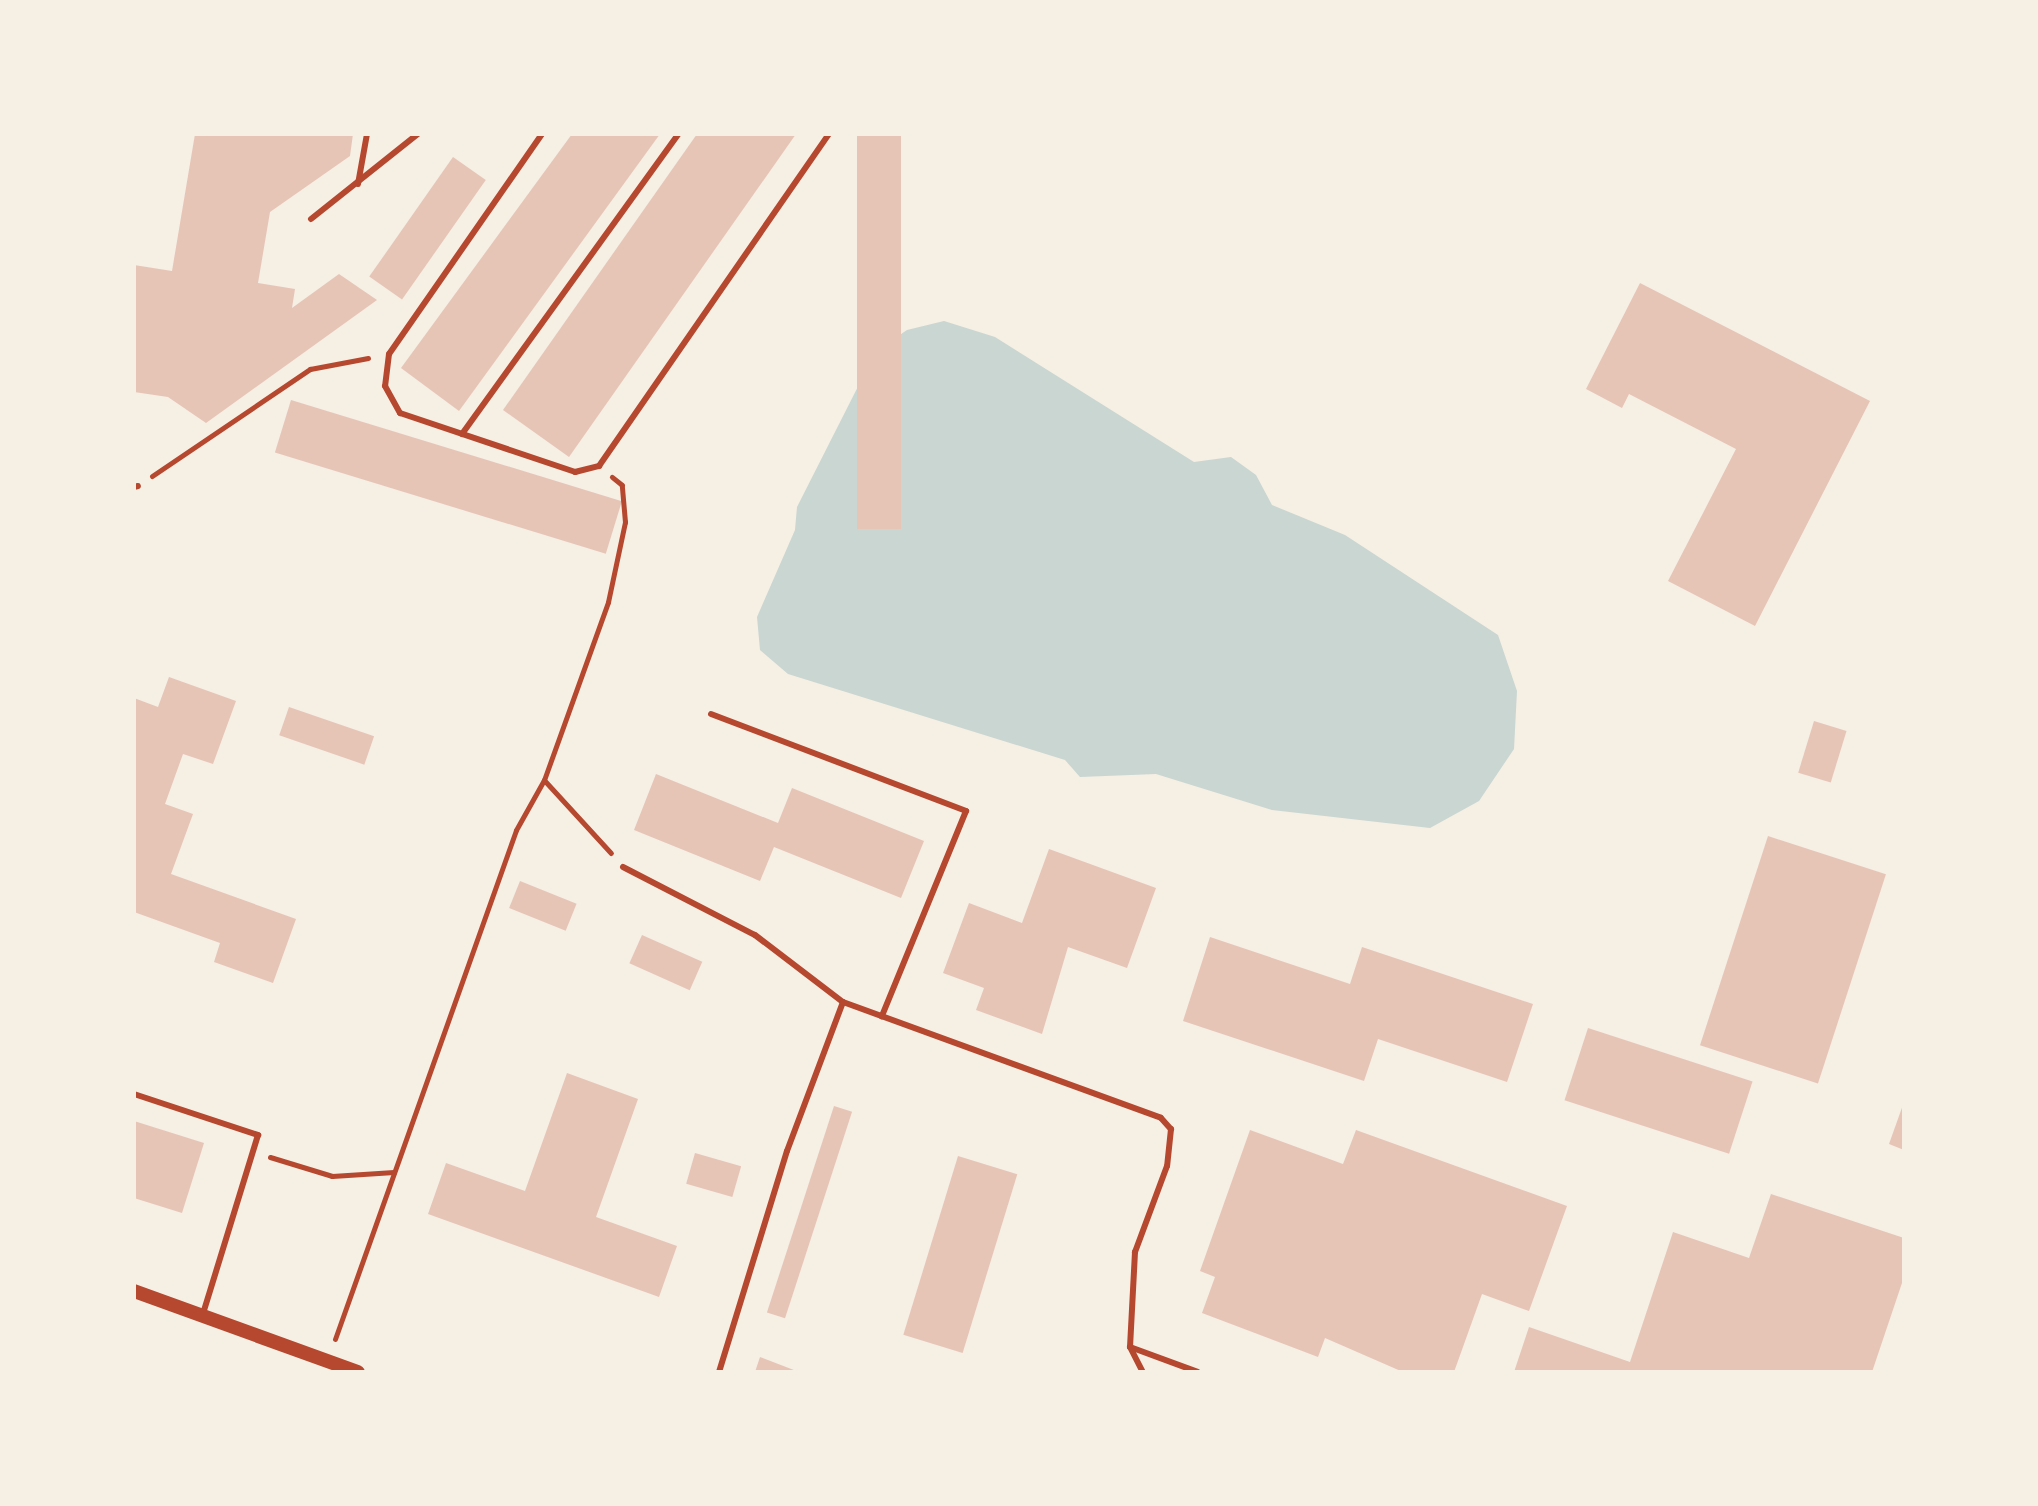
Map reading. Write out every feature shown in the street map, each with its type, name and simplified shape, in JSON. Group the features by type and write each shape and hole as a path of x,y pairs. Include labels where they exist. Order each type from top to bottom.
{"street":[{"path":"134,1291 203,1314 326,1363 358,1372"}],"lane":[{"path":"358,184 367,134"},
{"path":"311,219 418,134"},
{"path":"542,134 389,354 385,386 400,413 575,472 599,466 829,134"},
{"path":"462,434 678,134"},
{"path":"711,714 966,811 882,1016"},
{"path":"623,867 755,935 843,1002 1161,1118 1171,1129 1167,1166 1135,1252 1130,1347 1143,1372"},
{"path":"719,1372 787,1151 843,1002"},
{"path":"134,1094 258,1135 203,1314"},
{"path":"1130,1347 1198,1372"}],"path":[{"path":"136,486 310,369 389,354"},
{"path":"326,1363 516,830 544,780 608,602 625,522 622,485 599,466"},
{"path":"544,780 623,867"},
{"path":"253,1152 332,1176 394,1172"}],"shaded area":[{"path":"944,321 995,337 1194,462 1231,457 1256,475 1272,505 1345,535 1498,635 1517,691 1514,749 1479,801 1430,828 1272,810 1156,774 1080,777 1065,760 788,674 760,650 757,617 795,530 797,507 876,351 907,330"}],"building":[{"path":"195,134 353,134 350,156 270,212 258,283 295,289 292,308 339,274 377,300 206,423 168,397 134,392 134,265 172,271"},
{"path":"572,134 660,134 459,411 401,368"},
{"path":"697,134 796,134 569,457 503,410"},
{"path":"857,134 901,134 901,529 857,529"},
{"path":"453,157 486,180 402,300 369,277"},
{"path":"1640,283 1870,401 1755,626 1668,581 1736,449 1629,394 1622,408 1586,389"},
{"path":"291,400 622,501 606,554 275,453"},
{"path":"169,677 236,701 213,764 183,754 165,804 193,814 171,874 296,919 273,983 214,962 220,943 134,912 134,698 158,707"},
{"path":"289,707 374,736 364,765 279,735"},
{"path":"1814,721 1847,731 1831,783 1798,773"},
{"path":"656,774 778,823 792,788 924,841 901,898 774,847 760,881 634,830"},
{"path":"1768,836 1886,874 1818,1084 1700,1045"},
{"path":"1049,849 1156,888 1127,968 1068,947 1042,1034 976,1010 984,988 943,973 969,903 1022,923"},
{"path":"520,881 577,904 566,931 509,908"},
{"path":"642,935 702,962 690,990 629,963"},
{"path":"1210,937 1350,984 1362,947 1533,1004 1507,1082 1378,1039 1364,1081 1183,1021"},
{"path":"1588,1028 1753,1081 1729,1154 1565,1100"},
{"path":"567,1073 638,1099 596,1217 677,1246 659,1297 428,1214 446,1163 525,1191"},
{"path":"1904,1102 1904,1150 1889,1144"},
{"path":"834,1106 852,1112 785,1318 767,1312"},
{"path":"134,1121 204,1143 182,1213 134,1198"},
{"path":"1250,1130 1343,1164 1356,1130 1567,1206 1529,1311 1482,1294 1454,1372 1403,1372 1325,1338 1318,1357 1202,1313 1215,1277 1200,1271"},
{"path":"695,1153 741,1166 732,1197 686,1184"},
{"path":"958,1156 1017,1174 963,1353 903,1335"},
{"path":"1771,1194 1904,1238 1904,1277 1872,1372 1514,1372 1529,1327 1630,1362 1673,1232 1749,1258"},
{"path":"760,1357 799,1372 755,1372"}]}
